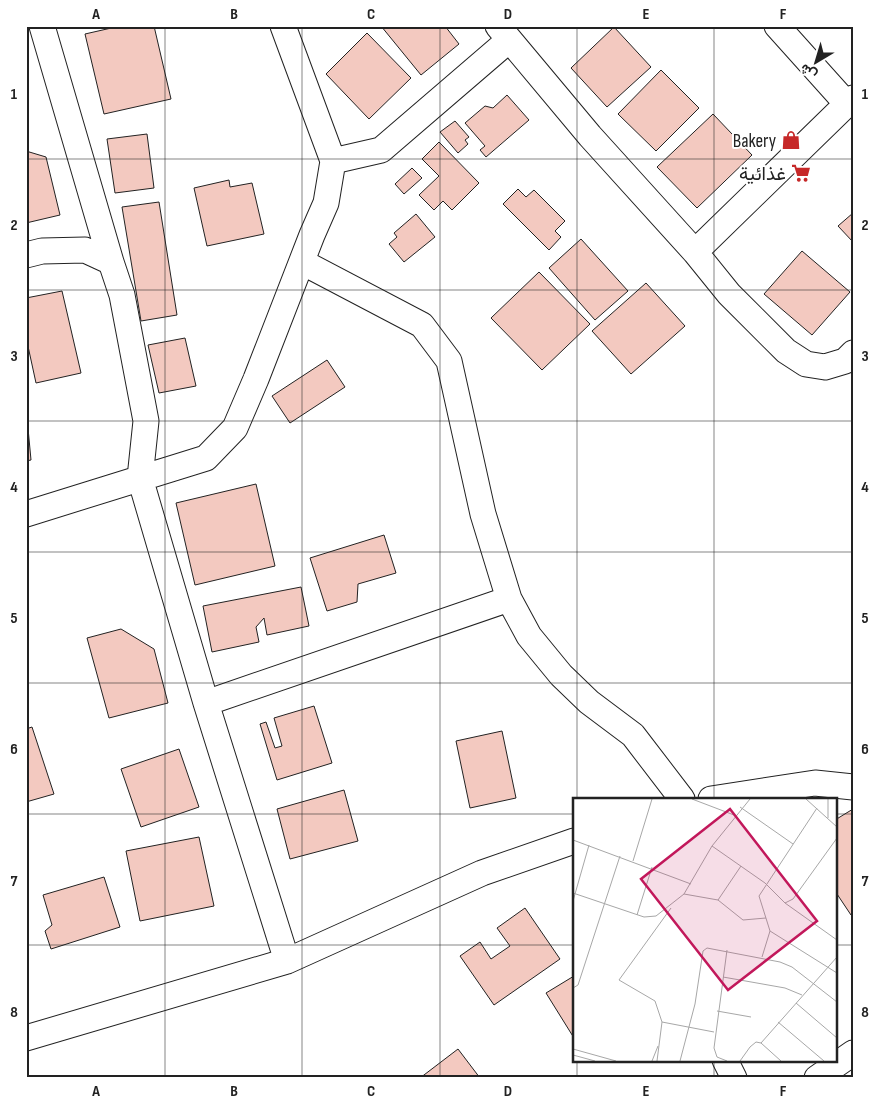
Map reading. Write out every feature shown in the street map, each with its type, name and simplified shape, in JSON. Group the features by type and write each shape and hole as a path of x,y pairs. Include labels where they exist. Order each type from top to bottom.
{"street":[{"path":"42,26 110,262 122,295 146,421 140,478 206,703 288,961"},
{"path":"26,514 206,458 235,428 326,203 333,161 283,26"},
{"path":"694,252 850,101 778,26"},
{"path":"333,161 381,150 503,33 590,136 729,294 786,351 806,364 825,367 845,361 853,353"},
{"path":"26,255 42,251 85,250 110,262"},
{"path":"302,262 422,325 449,361 483,514 509,599 529,636 561,675 589,702 632,735 681,798"},
{"path":"206,703 509,599"},
{"path":"718,798 815,783 853,773"},
{"path":"815,783 853,787"},
{"path":"26,1038 288,961 482,873 573,841"},
{"path":"817,1078 853,1053"},
{"path":"726,1062 734,1078"}],"building":[{"path":"120,26 154,26 171,99 104,114 85,34"},
{"path":"381,26 445,26 459,44 421,75"},
{"path":"614,27 651,67 607,107 571,68"},
{"path":"367,33 411,78 369,119 326,74"},
{"path":"661,70 699,108 656,151 618,114"},
{"path":"507,95 529,120 486,157 480,150 485,146 465,123 485,106 493,108"},
{"path":"713,114 752,155 697,208 657,167"},
{"path":"455,121 469,137 465,140 468,144 458,153 440,132"},
{"path":"147,134 154,188 115,193 107,139"},
{"path":"439,142 479,183 452,210 443,201 434,210 419,195 439,176 422,159"},
{"path":"26,151 46,157 60,215 26,223"},
{"path":"412,168 422,178 404,194 395,184"},
{"path":"229,180 230,187 252,183 264,234 207,246 194,188"},
{"path":"518,189 526,197 534,190 565,221 555,231 561,237 549,250 503,204"},
{"path":"159,202 177,315 141,321 122,207"},
{"path":"853,213 853,242 838,226"},
{"path":"416,214 435,237 404,262 389,244 397,237 394,233"},
{"path":"581,239 628,291 595,320 549,268"},
{"path":"802,251 850,292 812,335 764,294"},
{"path":"539,272 590,324 542,370 491,318"},
{"path":"646,283 685,326 631,374 592,331"},
{"path":"62,291 81,373 36,383 26,337 26,298"},
{"path":"185,338 196,386 159,393 148,345"},
{"path":"327,360 345,387 290,423 272,396"},
{"path":"26,407 31,460 26,461"},
{"path":"256,484 275,566 195,585 176,503"},
{"path":"384,535 396,573 358,584 357,602 327,611 310,558"},
{"path":"301,587 309,626 267,635 264,618 256,627 259,642 212,652 203,606"},
{"path":"121,629 154,649 168,703 109,718 87,638"},
{"path":"314,706 332,763 277,780 260,724 266,722 275,748 282,746 274,718"},
{"path":"32,727 54,794 26,802 26,729"},
{"path":"502,731 516,798 470,808 456,741"},
{"path":"179,749 199,807 141,827 121,769"},
{"path":"344,790 358,841 290,859 277,809"},
{"path":"853,809 853,913 851,915 836,892 836,819"},
{"path":"199,837 214,906 140,921 126,851"},
{"path":"104,877 120,927 51,949 45,931 52,925 43,895"},
{"path":"525,908 560,959 494,1005 460,956 480,942 491,959 510,946 497,928"},
{"path":"573,977 573,1036 546,993"},
{"path":"458,1049 480,1078 420,1078"}],"place":[{"name":"Bakery","path":"791,140"},
{"name":"غذائية","path":"801,173"}]}
